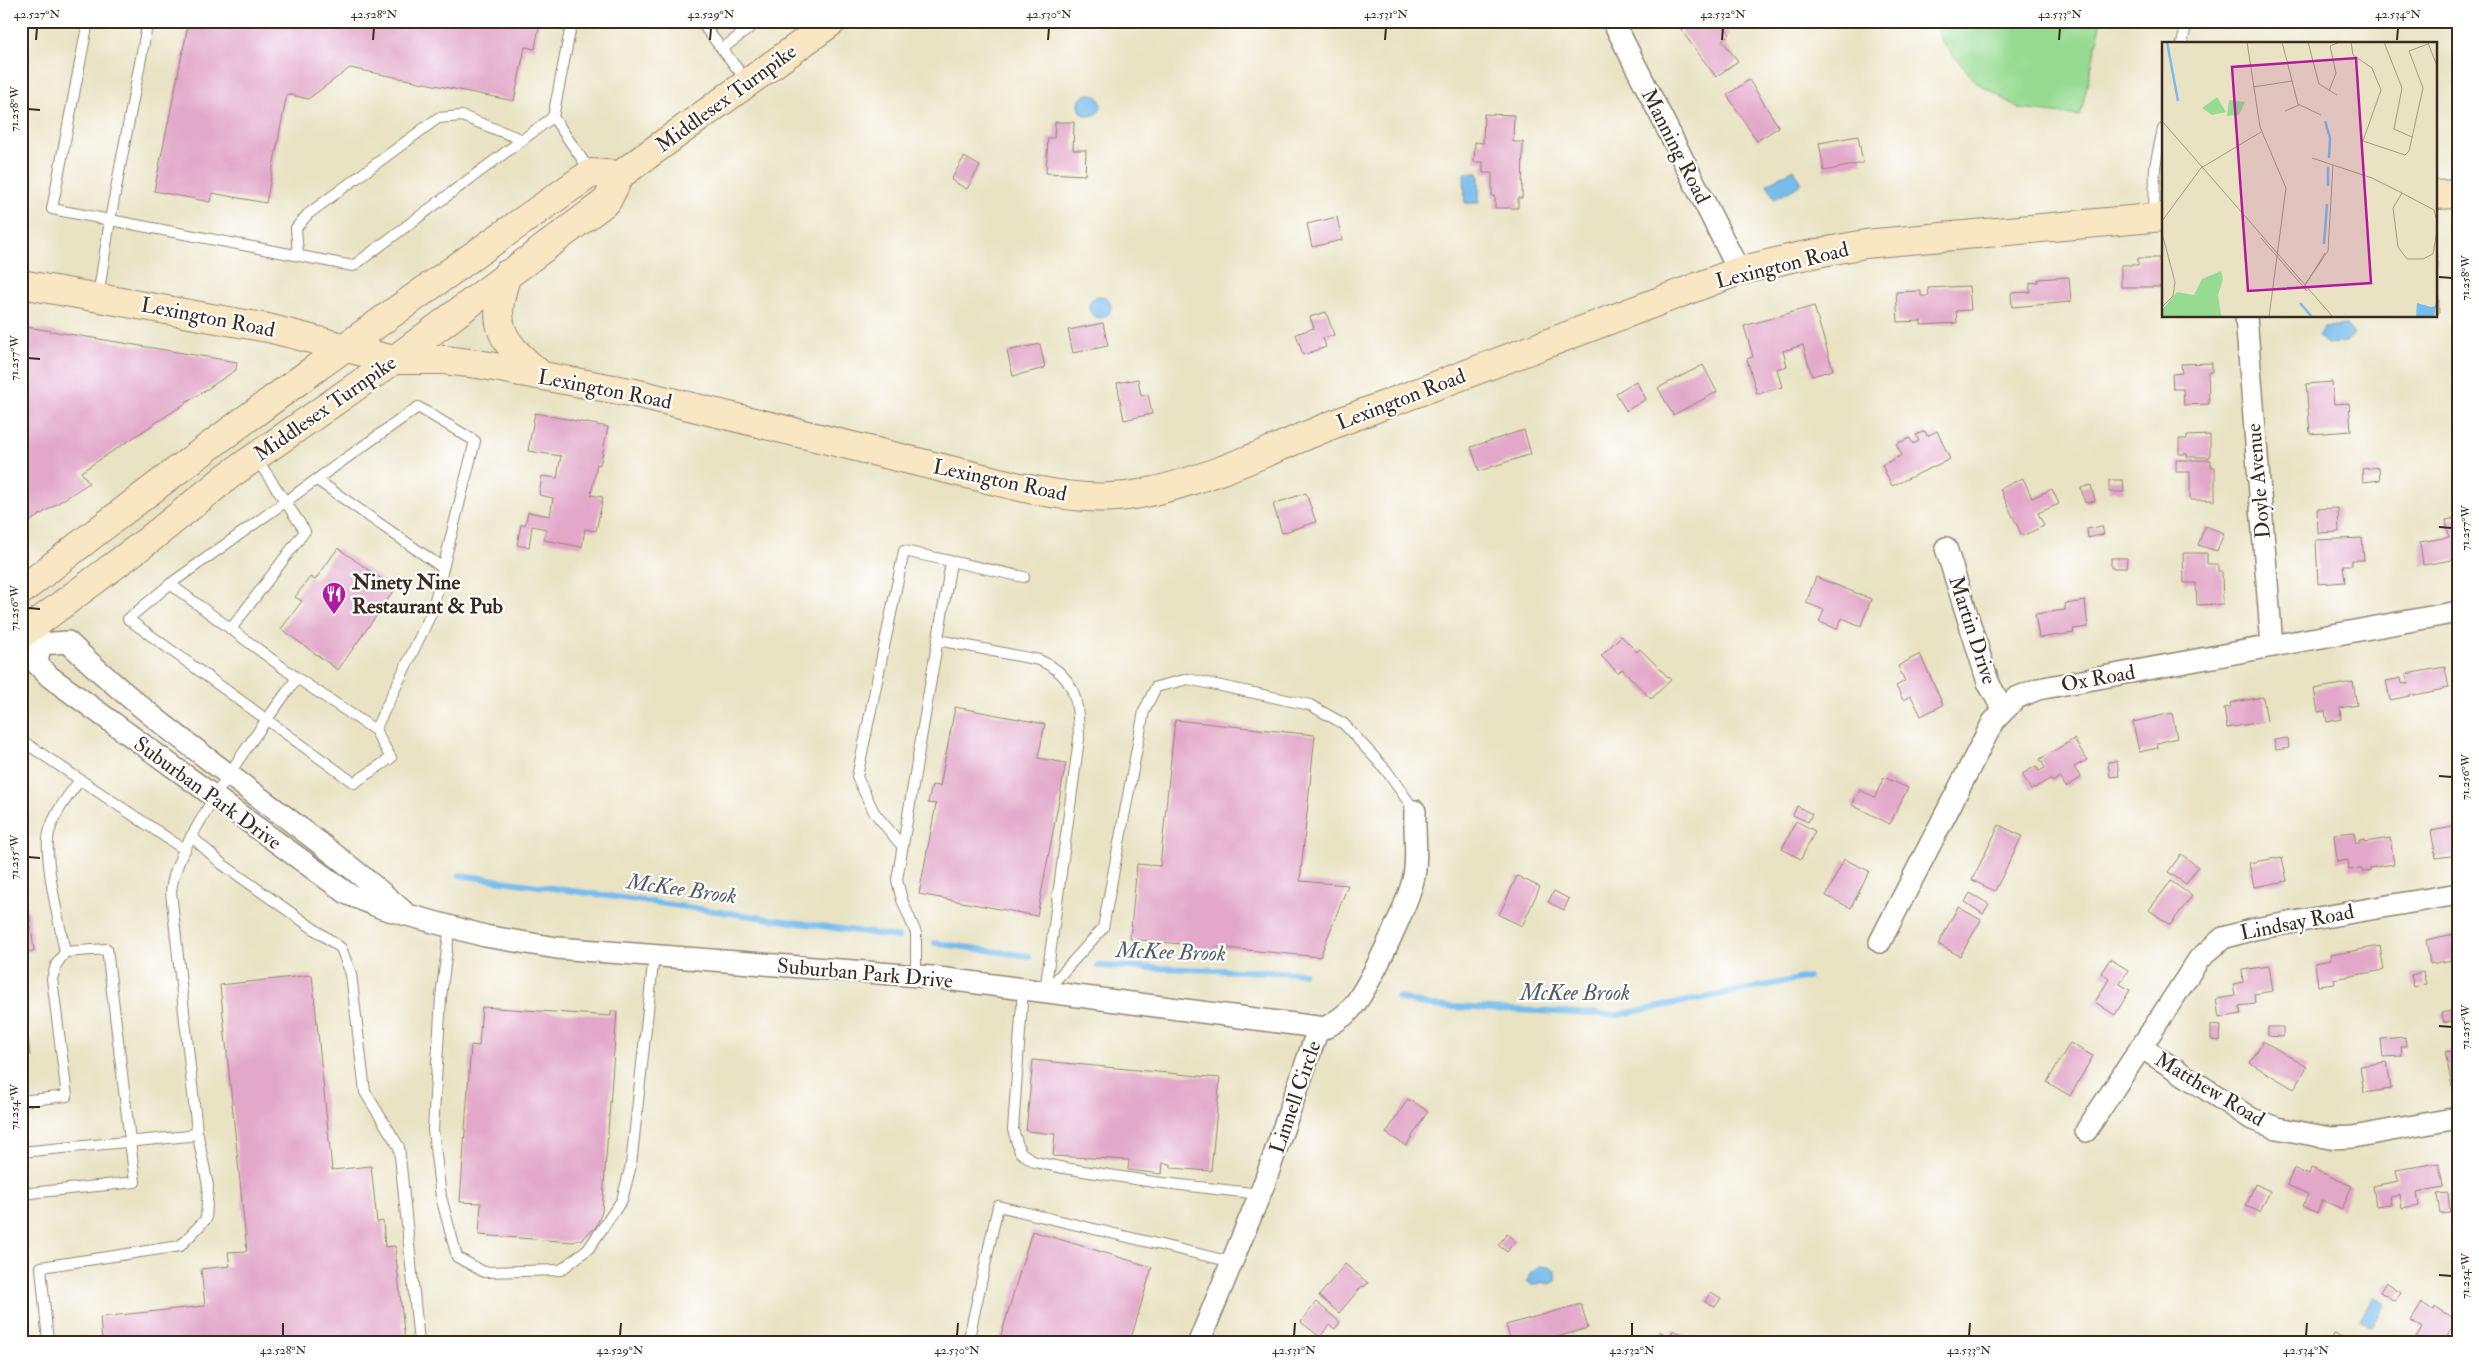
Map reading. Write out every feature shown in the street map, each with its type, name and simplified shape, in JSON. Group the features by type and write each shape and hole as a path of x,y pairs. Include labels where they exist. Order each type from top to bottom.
{"street":[{"name":"Middlesex Turnpike","path":"27,634 255,457 394,360 607,201 620,175 832,21"},
{"name":"Manning Road","path":"1613,21 1739,272"},
{"name":"Middlesex Turnpike","path":"21,592 125,508 342,348 591,173"},
{"path":"591,173 620,175"},
{"path":"2436,195 2458,194"},
{"name":"Lexington Road","path":"21,284 268,328 394,360 444,360 478,364 635,392 1020,487 1061,496 1103,498 1144,494 1198,478 1299,437 1739,272 1792,258 1865,244 2158,218"},
{"path":"507,274 498,304 498,315 504,335 519,356 543,376"},
{"name":"Doyle Avenue","path":"2246,318 2272,646"},
{"name":"Martin Drive","path":"1946,548 1988,682 2003,710"},
{"name":"Ox Road","path":"1880,942 1993,722 2016,698 2038,689 2458,612"},
{"name":"Suburban Park Drive","path":"407,914 332,852 228,775 105,677 68,642 27,634 37,664 50,677 348,894 382,908 485,936 557,948 916,976 1325,1028"},
{"name":"Linnell Circle","path":"1199,1342 1260,1194 1317,1032 1350,1010 1364,989 1394,929 1414,876 1415,811"},
{"name":"Lindsay Road","path":"2086,1131 2199,959 2223,938 2254,929 2458,894"},
{"name":"Matthew Road","path":"2141,1047 2252,1119 2278,1128 2330,1138 2353,1137 2458,1118"}],"lane":[{"path":"88,21 52,209 353,266 553,117 572,21"},
{"path":"98,298 110,220 148,21"},
{"path":"700,21 747,82"},
{"path":"722,49 759,21"},
{"path":"2182,42 2186,21"},
{"path":"298,255 296,228 308,214 438,118 462,116 523,140"},
{"path":"553,117 591,173"},
{"path":"2158,218 2154,166 2162,133"},
{"path":"170,584 297,678 375,730 391,758 354,783 266,721 128,619 170,584 418,407 475,441 432,612 375,730"},
{"path":"231,629 306,531 255,457"},
{"path":"317,480 443,568"},
{"path":"902,846 874,812 857,777 904,551 1024,577"},
{"path":"916,976 916,933 902,900 897,880 952,562"},
{"path":"938,640 1039,660 1055,666 1066,677 1076,698 1079,739 1045,992"},
{"path":"48,1342 41,1268 180,1246 206,1219 208,1186 197,1131 171,892 172,881 191,836 213,797 297,678"},
{"path":"1045,992 1103,928 1144,711 1156,687 1188,679 1310,705 1344,724 1386,770 1415,811"},
{"path":"21,740 185,850"},
{"path":"21,1101 67,1096 52,979 56,965 65,952 48,859 48,834 61,805 80,780"},
{"path":"191,836 222,864 341,948 351,974 365,1092 399,1147 419,1342"},
{"path":"450,925 441,997 432,1130 441,1197 457,1257 484,1272 561,1270 589,1248 622,1200 631,1164 654,955"},
{"path":"21,1194 135,1182 107,949 65,952"},
{"path":"1023,989 1013,1130 1020,1152 1035,1162 1064,1168 1154,1182 1260,1194"},
{"path":"21,1152 189,1136 197,1131"},
{"path":"968,1342 998,1206 1232,1262"}],"green space":[{"path":"1935,21 2102,21 2080,116 2021,109 1976,82 1942,42"}],"water":[{"path":"1090,94 1098,97 1101,105 1098,113 1090,116 1082,113 1079,105 1082,97"},
{"path":"1794,169 1802,184 1775,199 1767,184"},
{"path":"1464,173 1479,173 1479,203 1465,203"},
{"path":"1100,296 1108,299 1111,307 1108,315 1100,318 1092,315 1089,307 1092,299"},
{"path":"2346,325 2353,333 2346,342 2327,344 2318,336 2324,327"},
{"path":"1539,1266 1549,1267 1556,1272 1556,1281 1550,1284 1541,1282 1537,1285 1532,1285 1527,1281 1530,1274"},
{"path":"2373,1297 2385,1304 2372,1327 2360,1320"}],"building":[{"path":"189,21 540,21 535,49 525,47 514,101 350,68 308,99 287,94 266,203 212,193 210,202 154,191"},
{"path":"1693,21 1720,21 1730,34 1722,40 1738,61 1716,77 1681,30"},
{"path":"1749,80 1779,127 1757,141 1727,95"},
{"path":"1484,114 1514,115 1513,142 1523,142 1522,198 1518,198 1518,208 1495,208 1495,197 1492,196 1492,173 1483,173 1483,162 1474,162 1475,142 1483,143"},
{"path":"1055,122 1074,122 1073,150 1086,150 1085,175 1046,173 1048,138 1054,138"},
{"path":"1858,136 1863,163 1824,171 1819,143"},
{"path":"964,157 980,166 967,189 951,180"},
{"path":"1337,217 1342,240 1312,247 1307,224"},
{"path":"2436,255 2437,255 2439,313 2436,313"},
{"path":"2138,258 2159,258 2159,262 2162,262 2162,287 2121,287 2121,265 2138,265"},
{"path":"2069,277 2071,302 2012,307 2011,293 2030,292 2030,283 2038,282 2038,279"},
{"path":"1969,286 1971,310 1956,311 1957,323 1921,325 1921,321 1898,322 1896,292 1921,291 1921,296 1929,296 1928,288"},
{"path":"1814,306 1833,370 1812,376 1803,345 1783,351 1787,366 1777,369 1782,387 1757,394 1747,359 1753,357 1744,326"},
{"path":"1326,312 1334,335 1323,338 1326,347 1303,355 1296,334 1314,328 1310,317"},
{"path":"1103,323 1108,346 1073,353 1068,330"},
{"path":"21,326 237,362 236,370 81,472 89,483 29,522 21,511"},
{"path":"1040,344 1045,368 1013,376 1007,351"},
{"path":"2212,363 2212,372 2208,372 2209,404 2184,405 2183,389 2173,389 2172,374 2182,373 2181,364"},
{"path":"1703,365 1717,392 1673,415 1658,388"},
{"path":"1138,379 1141,396 1148,394 1152,414 1124,420 1117,383"},
{"path":"1636,381 1646,399 1626,411 1616,393"},
{"path":"2332,382 2334,404 2349,403 2351,431 2310,434 2306,384"},
{"path":"535,413 608,427 600,465 597,464 591,495 603,497 596,531 585,529 582,547 544,540 546,529 532,526 529,547 517,545 521,524 525,525 528,512 550,516 553,498 539,495 542,476 557,478 561,456 528,451"},
{"path":"1524,430 1531,454 1479,471 1471,447"},
{"path":"1925,431 1927,436 1937,431 1950,459 1892,486 1882,465 1902,455 1896,444 1910,438 1913,444 1919,441 1916,435"},
{"path":"2210,435 2210,457 2187,457 2187,454 2179,454 2179,439 2187,439 2187,436"},
{"path":"2176,460 2211,460 2211,467 2215,467 2215,500 2190,500 2190,472 2176,472"},
{"path":"2379,467 2380,480 2363,482 2362,469"},
{"path":"2023,478 2032,498 2052,489 2059,504 2038,513 2044,526 2022,536 2000,489"},
{"path":"2109,480 2123,480 2124,492 2109,492"},
{"path":"2091,485 2095,501 2085,503 2081,488"},
{"path":"1306,493 1316,522 1282,533 1273,504"},
{"path":"2338,508 2339,532 2318,533 2317,509"},
{"path":"2458,518 2458,559 2423,565 2420,542 2449,537 2446,520"},
{"path":"2102,526 2104,534 2088,538 2087,529"},
{"path":"2205,526 2224,533 2217,551 2198,545"},
{"path":"2362,538 2364,560 2352,560 2352,565 2343,565 2345,582 2318,584 2316,540"},
{"name":"Ninety Nine Restaurant & Pub","path":"338,548 395,589 338,670 281,629 302,601 295,597 310,577 315,580"},
{"path":"2183,553 2207,553 2207,564 2218,564 2218,572 2222,572 2223,604 2197,605 2196,583 2184,583"},
{"path":"2111,558 2127,558 2126,568 2111,568"},
{"path":"1816,577 1871,599 1861,626 1842,618 1837,629 1819,622 1824,610 1806,603"},
{"path":"2085,601 2088,627 2073,629 2074,633 2039,638 2035,614 2065,610 2065,604"},
{"path":"1621,636 1637,652 1640,649 1671,680 1651,699 1622,669 1618,673 1601,656"},
{"path":"1920,654 1943,705 1921,716 1911,696 1903,700 1896,686 1905,681 1898,666"},
{"path":"2445,667 2449,688 2390,700 2386,681 2401,678 2402,684 2408,683 2406,674"},
{"path":"2353,682 2357,705 2340,708 2341,719 2327,722 2325,711 2318,712 2314,689"},
{"path":"2263,697 2267,721 2227,728 2224,708 2231,707 2230,703"},
{"path":"955,707 1045,724 1038,758 1066,763 1037,916 919,894 936,804 928,803 932,785 940,786"},
{"path":"2172,713 2177,738 2157,743 2158,748 2139,752 2133,722"},
{"path":"1175,720 1315,735 1300,881 1348,885 1320,957 1216,947 1215,952 1190,949 1191,945 1130,939 1137,864 1160,866"},
{"path":"2288,738 2289,748 2276,750 2274,740"},
{"path":"2074,739 2087,760 2074,767 2081,778 2066,787 2060,777 2052,782 2050,779 2031,790 2022,774 2036,766 2039,771 2045,768 2040,759"},
{"path":"2117,761 2119,776 2110,777 2108,762"},
{"path":"1884,777 1908,788 1890,824 1852,805 1860,790 1875,797"},
{"path":"1797,806 1812,814 1808,822 1793,815"},
{"path":"1796,821 1815,831 1801,859 1782,849"},
{"path":"1999,825 2022,836 1995,891 1972,880"},
{"path":"2458,826 2458,855 2436,858 2431,831"},
{"path":"2354,832 2356,844 2359,843 2359,840 2365,839 2365,842 2390,838 2394,864 2370,868 2370,871 2362,872 2362,869 2349,870 2348,860 2337,862 2334,834"},
{"path":"2181,854 2198,867 2186,884 2168,872"},
{"path":"2282,857 2287,881 2254,887 2249,863"},
{"path":"1844,859 1869,871 1851,908 1826,896"},
{"path":"1517,876 1540,887 1522,926 1499,915"},
{"path":"2171,881 2192,896 2170,925 2149,910"},
{"path":"1554,891 1569,899 1564,910 1548,902"},
{"path":"1970,893 1989,904 1983,914 1965,902"},
{"path":"1958,907 1981,920 1960,956 1938,944"},
{"path":"29,910 34,951 21,952 21,916"},
{"path":"2454,934 2458,959 2430,964 2426,940"},
{"path":"2380,946 2384,970 2334,979 2335,984 2318,986 2315,963 2331,960 2330,955"},
{"path":"2110,959 2128,970 2120,984 2130,990 2115,1015 2095,1002 2109,979 2101,973"},
{"path":"2269,966 2273,991 2254,994 2255,1004 2239,1006 2241,1014 2219,1018 2216,999 2235,996 2233,984 2243,982 2242,970"},
{"path":"2423,972 2426,984 2414,987 2411,975"},
{"path":"312,975 332,1170 371,1166 377,1222 383,1221 385,1247 395,1246 405,1342 102,1342 100,1317 205,1306 201,1269 230,1266 228,1252 247,1251 220,985"},
{"path":"21,980 30,1055 21,1056"},
{"path":"482,1007 611,1016 611,1011 617,1011 602,1212 596,1227 582,1239 573,1242 479,1235 481,1203 460,1202 471,1045 479,1046"},
{"path":"2456,1010 2458,1020 2444,1023 2441,1013"},
{"path":"2211,1025 2221,1026 2220,1041 2211,1040"},
{"path":"2268,1027 2283,1027 2283,1037 2268,1036"},
{"path":"2405,1037 2406,1046 2401,1046 2402,1056 2383,1057 2381,1039"},
{"path":"2263,1041 2307,1067 2294,1089 2250,1063"},
{"path":"2070,1043 2093,1056 2070,1096 2047,1082"},
{"path":"2458,1050 2458,1085 2452,1086 2445,1052"},
{"path":"1033,1060 1220,1078 1211,1171 1171,1168 1171,1164 1163,1163 1162,1174 1128,1170 1129,1160 1053,1156 1055,1134 1026,1131"},
{"path":"2387,1062 2391,1089 2364,1093 2360,1066"},
{"path":"1408,1099 1428,1111 1406,1146 1386,1133"},
{"path":"2439,1163 2443,1187 2417,1192 2419,1205 2402,1208 2400,1195 2389,1197 2391,1204 2376,1206 2373,1186 2398,1181 2396,1170"},
{"path":"2294,1168 2309,1175 2311,1168 2352,1186 2342,1209 2322,1200 2317,1213 2303,1206 2308,1194 2287,1185"},
{"path":"2255,1184 2270,1191 2260,1212 2246,1206"},
{"path":"2448,1193 2450,1213 2440,1214 2437,1194"},
{"path":"1032,1231 1152,1267 1130,1342 999,1342"},
{"path":"1507,1234 1515,1241 1507,1252 1498,1245"},
{"path":"1345,1264 1368,1283 1364,1287 1362,1286 1339,1313 1319,1296"},
{"path":"2386,1282 2401,1292 2395,1301 2380,1292"},
{"path":"1711,1292 1721,1298 1715,1307 1705,1301"},
{"path":"1316,1302 1340,1322 1335,1329 1329,1325 1320,1337 1301,1322"},
{"path":"2422,1303 2434,1310 2436,1307 2457,1320 2444,1342 2414,1342 2422,1328 2411,1321"},
{"path":"1581,1304 1588,1328 1540,1342 1511,1342 1506,1325"},
{"path":"1673,1330 1687,1337 1685,1342 1654,1342 1659,1331 1670,1337"},
{"path":"2334,1334 2348,1339 2347,1342 2331,1342"}],"waterway":[{"name":"McKee Brook","path":"460,875 898,937"},
{"name":"McKee Brook","path":"935,943 1029,956"},
{"name":"McKee Brook","path":"1098,966 1303,973"},
{"name":"McKee Brook","path":"1398,998 1431,1006 1618,1015 1808,977"}],"place":[{"name":"Ninety Nine Restaurant & Pub","path":"334,615"}]}
